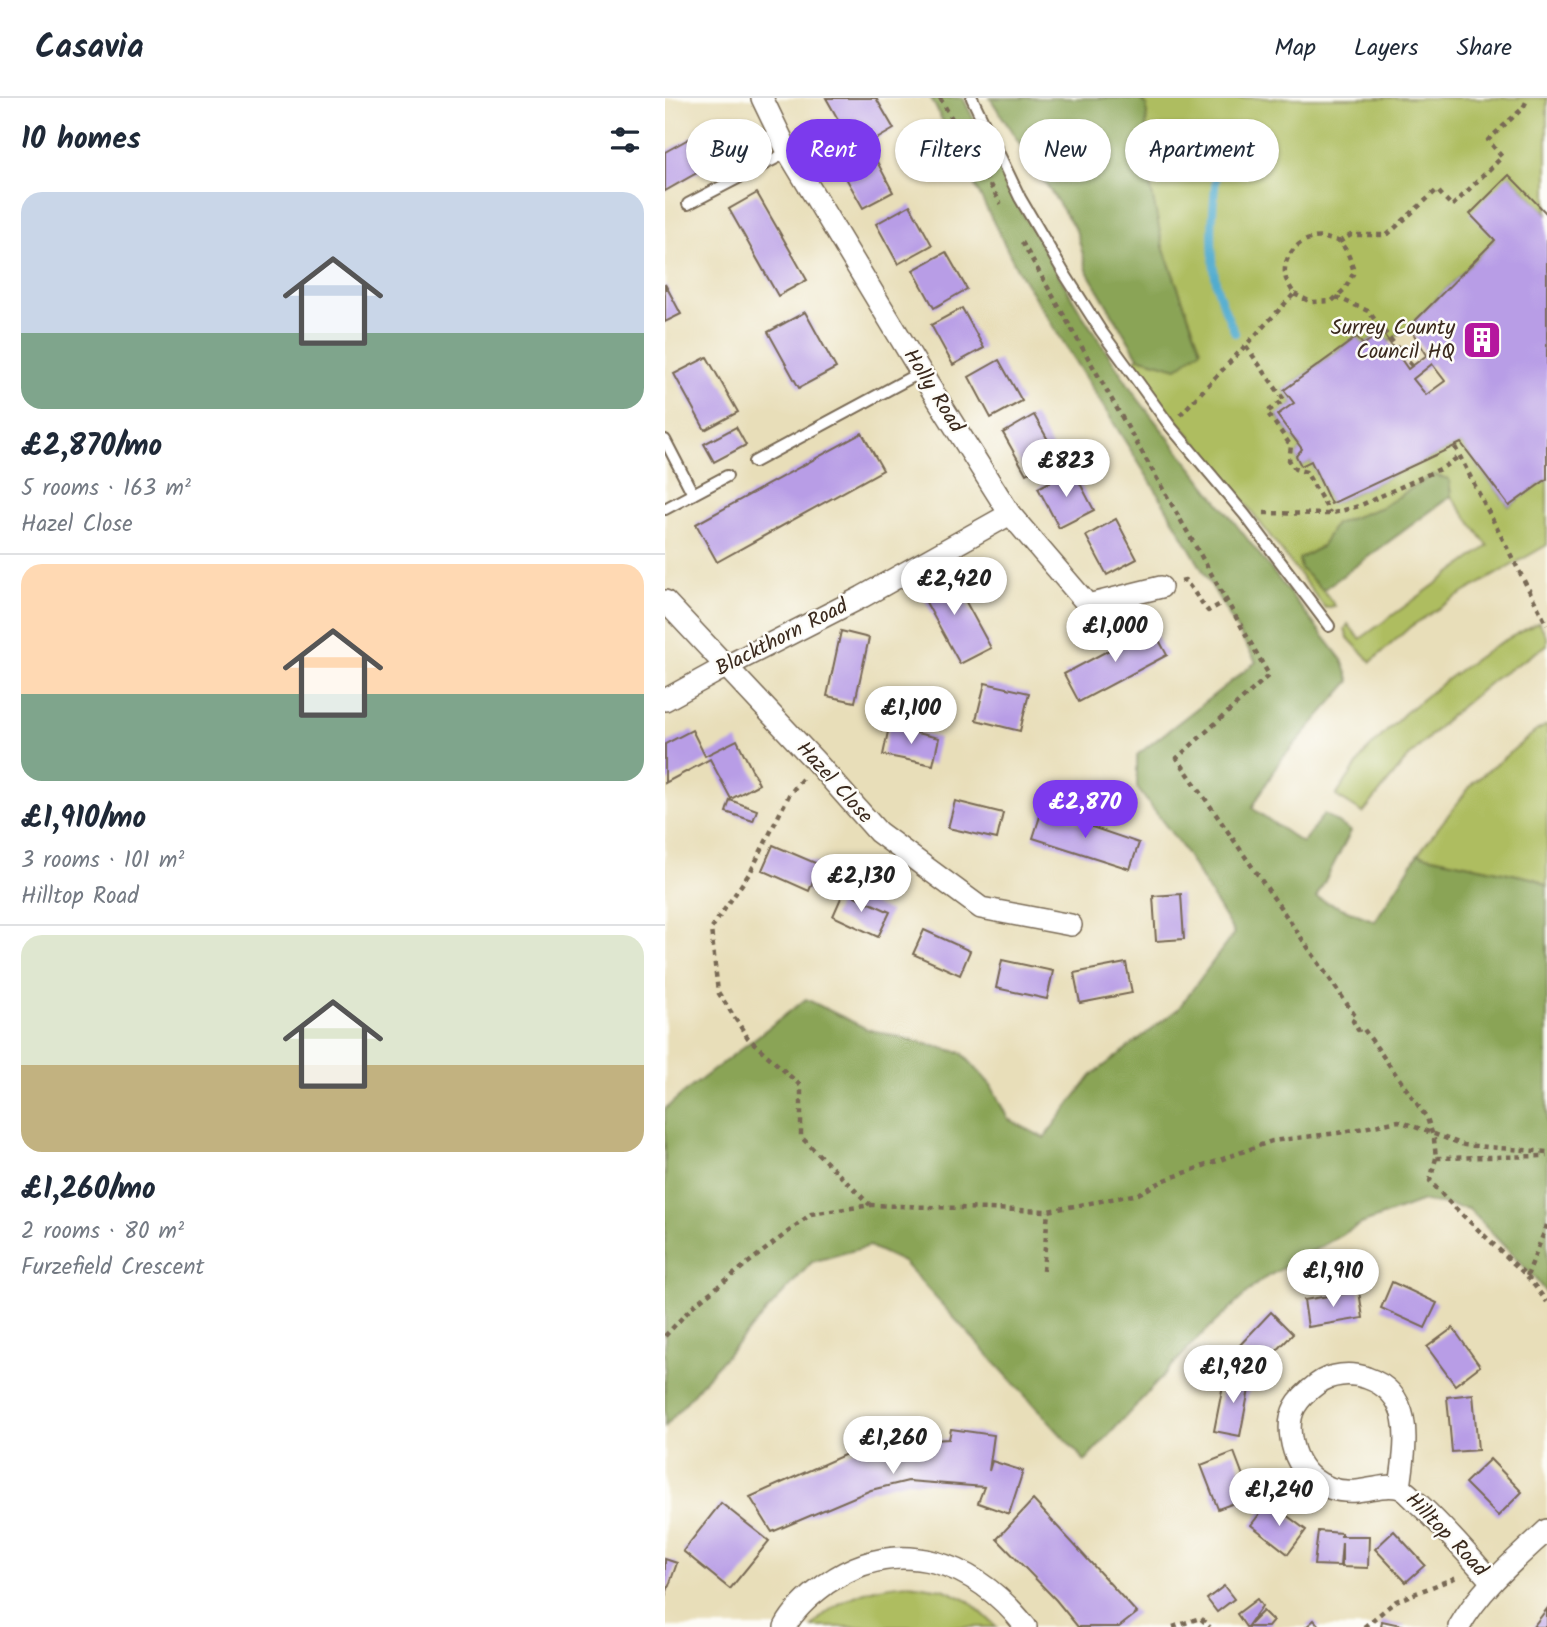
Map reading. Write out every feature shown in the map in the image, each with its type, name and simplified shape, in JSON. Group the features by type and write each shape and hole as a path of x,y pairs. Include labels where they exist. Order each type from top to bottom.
{"street":[{"name":"Holly Road","path":"762,98 786,148"},
{"name":"Holly Road","path":"806,182 1010,514 1088,605 1161,587"},
{"name":"Blackthorn Road","path":"665,701 862,597 1010,514"},
{"name":"Hazel Close","path":"665,601 878,832 981,908 1071,925"},
{"name":"Hilltop Road","path":"1400,1488 1406,1439 1405,1421 1397,1399 1384,1385 1365,1377 1344,1374 1323,1380 1306,1392 1292,1410 1290,1430 1293,1450 1301,1467 1314,1480 1334,1490 1400,1488 1442,1525 1492,1582"},
{"path":"1459,1627 1470,1608 1492,1582 1547,1530"},
{"path":"785,1627 789,1619 815,1592 842,1573 873,1561 905,1558 936,1561 964,1574 992,1591 1026,1627"}],"lane":[{"path":"972,98 1020,198 1101,331 1170,426 1245,515 1329,626"},
{"path":"688,204 786,153"},
{"path":"754,462 921,372"},
{"path":"665,440 693,494"},
{"path":"665,509 727,476"}],"path":[{"path":"940,98 1002,206"},
{"path":"1339,242 1351,235 1387,236 1437,190 1452,206 1502,157 1488,140 1523,108 1528,98"},
{"path":"1319,236 1339,242 1349,255 1354,272 1345,289 1332,301 1311,302 1294,294 1286,279 1286,265 1293,249 1305,239 1319,236"},
{"path":"1022,242 1269,676 1177,758 1356,1017 1353,1021 1358,1030 1363,1028 1427,1118 1436,1158 1430,1181 1527,1276 1547,1302"},
{"path":"1170,426 1294,294"},
{"path":"1336,296 1368,310 1412,366"},
{"path":"1245,346 1284,400 1267,412 1291,446 1289,460 1294,469 1306,472 1330,514"},
{"path":"1455,446 1547,625"},
{"path":"1245,515 1276,512 1330,514 1359,506 1441,468 1460,456"},
{"path":"1161,587 1185,580 1208,611 1227,601"},
{"path":"816,762 789,795 751,871 711,929 718,992 747,1038 801,1086 801,1137 871,1205"},
{"path":"665,1336 694,1305 811,1214 871,1205 1048,1211 1137,1194 1165,1180 1272,1141 1338,1133 1399,1121 1464,1144 1547,1154"},
{"path":"1436,1158 1547,1154"},
{"path":"1043,1271 1048,1211"},
{"path":"1527,1276 1547,1225"},
{"path":"1364,1627 1396,1601 1455,1577 1492,1582"},
{"path":"1173,1627 1200,1618 1210,1627"}],"green space":[{"path":"931,98 963,98 974,119 942,119"},
{"path":"990,98 1139,98 1147,106 1147,119 1125,119 1125,182 1150,182 1163,247 1201,350 1177,368 1138,357 1088,273 1076,230 1045,182 1111,182 1111,119 1019,119 1019,143"},
{"path":"1139,98 1547,98 1547,214 1510,176 1495,240 1409,327 1389,342 1382,332 1363,345 1357,337 1284,390 1294,403 1277,416 1302,449 1296,456 1301,466 1311,461 1331,504 1461,443 1509,506 1547,479 1547,545 1410,627 1371,662 1348,638 1345,630 1348,624 1360,639 1488,546 1451,496 1449,479 1433,475 1382,507 1335,524 1321,547 1299,559 1301,569 1335,606 1325,608 1220,470 1162,403 1132,363 1138,357 1177,368 1201,349 1163,247 1149,182 1279,182 1279,119 1146,119 1147,106"},
{"path":"1005,181 1081,313 1138,399 1342,660 1350,681 1279,762 1252,808 1302,843 1324,814 1351,831 1316,898 1375,921 1418,854 1536,879 1547,886 1547,1294 1469,1209 1423,1201 1361,1224 1260,1281 1196,1340 1085,1461 903,1262 869,1246 812,1262 665,1427 665,1109 681,1095 806,999 867,1029 962,1053 991,1085 1008,1119 1044,1138 1091,1076 1178,1009 1234,933 1182,847 1137,788 1137,755 1256,662 1157,492 1017,269 973,182"},
{"path":"1433,475 1449,479 1451,496 1323,590 1301,569 1299,559 1321,547 1335,524 1382,507"},
{"path":"1539,622 1547,637 1547,645 1493,680 1449,717 1405,761 1363,813 1336,796 1365,753 1405,713 1494,646"},
{"path":"1547,725 1547,886 1536,879 1418,854 1473,783"},
{"path":"909,1584 943,1589 969,1601 997,1627 812,1627 832,1608 858,1595 879,1588"}],"building":[{"path":"826,98 876,98 894,129 881,137 881,119 838,119"},
{"path":"686,140 686,179 665,191 665,152"},
{"path":"881,169 893,192 863,208 848,182 881,182"},
{"name":"Surrey County Council HQ","path":"1509,175 1547,214 1547,479 1509,506 1461,443 1331,504 1311,461 1301,466 1296,456 1302,449 1277,415 1294,403 1284,390 1357,337 1363,345 1382,332 1408,369 1427,355 1409,327 1495,240 1470,214","holes":["1432,364 1445,381 1426,395 1413,379"]},
{"path":"757,193 807,280 778,296 729,209"},
{"path":"910,205 932,245 898,264 876,224"},
{"path":"946,252 967,289 934,308 913,270"},
{"path":"665,284 681,314 665,322"},
{"path":"962,308 984,348 953,365 931,325"},
{"path":"805,312 836,368 799,388 768,332"},
{"path":"707,357 738,412 705,430 674,374"},
{"path":"999,360 1022,401 991,418 969,377"},
{"path":"1034,415 1057,456 1026,474 1003,433"},
{"path":"736,427 746,445 714,462 704,444"},
{"path":"862,433 883,470 717,562 696,524"},
{"path":"1073,470 1094,510 1059,528 1038,488"},
{"path":"1116,519 1137,559 1107,575 1086,536"},
{"path":"948,569 991,648 960,664 917,586"},
{"path":"1152,627 1167,655 1079,702 1064,674"},
{"path":"841,631 869,638 855,702 827,696"},
{"path":"985,683 1029,693 1020,731 976,720"},
{"path":"889,727 939,738 933,765 883,755"},
{"path":"692,730 705,756 737,740 759,784 731,799 710,759 665,783 665,744"},
{"path":"730,800 757,810 753,821 726,812"},
{"path":"955,801 1003,813 997,839 948,828"},
{"path":"1042,810 1139,843 1130,869 1033,838"},
{"path":"773,845 820,865 809,891 762,870"},
{"path":"844,891 890,912 878,937 833,916"},
{"path":"1181,894 1184,939 1156,941 1153,896"},
{"path":"924,930 970,951 960,975 913,954"},
{"path":"1002,960 1053,971 1047,999 996,988"},
{"path":"1126,963 1132,993 1080,1003 1074,973"},
{"path":"1392,1282 1437,1303 1425,1328 1381,1308"},
{"path":"1359,1291 1363,1318 1308,1327 1304,1300"},
{"path":"1271,1312 1293,1334 1260,1368 1238,1347"},
{"path":"1453,1328 1480,1366 1455,1385 1427,1347"},
{"path":"1225,1375 1251,1379 1240,1436 1214,1431"},
{"path":"1473,1394 1478,1450 1452,1452 1447,1397"},
{"path":"951,1429 994,1435 989,1471 992,1461 1023,1471 1009,1514 978,1503 984,1487 908,1481 871,1490 772,1532 750,1497 862,1447 949,1439"},
{"path":"1234,1452 1251,1497 1218,1509 1201,1465"},
{"path":"1490,1459 1522,1492 1498,1516 1465,1483"},
{"path":"1033,1500 1137,1613 1119,1627 1078,1627 997,1539"},
{"path":"1269,1502 1306,1530 1288,1554 1251,1525"},
{"path":"721,1503 769,1541 730,1589 683,1551"},
{"path":"1318,1531 1341,1533 1341,1536 1369,1536 1368,1568 1342,1567 1342,1542 1340,1566 1314,1565"},
{"path":"1394,1531 1425,1565 1406,1582 1375,1549"},
{"path":"665,1559 677,1563 665,1597"},
{"path":"1224,1586 1234,1599 1217,1612 1207,1599"},
{"path":"1257,1599 1262,1606 1247,1627 1237,1614"},
{"path":"1547,1609 1547,1627 1533,1627"},
{"path":"1263,1611 1273,1621 1268,1627 1247,1627"},
{"path":"1314,1620 1320,1627 1306,1627"},
{"path":"1382,1621 1405,1626 1405,1627 1381,1627"}],"waterway":[{"path":"1216,182 1213,216 1214,270 1217,287 1235,333"}],"place":[{"name":"Surrey County Council HQ","path":"1482,340"}]}
